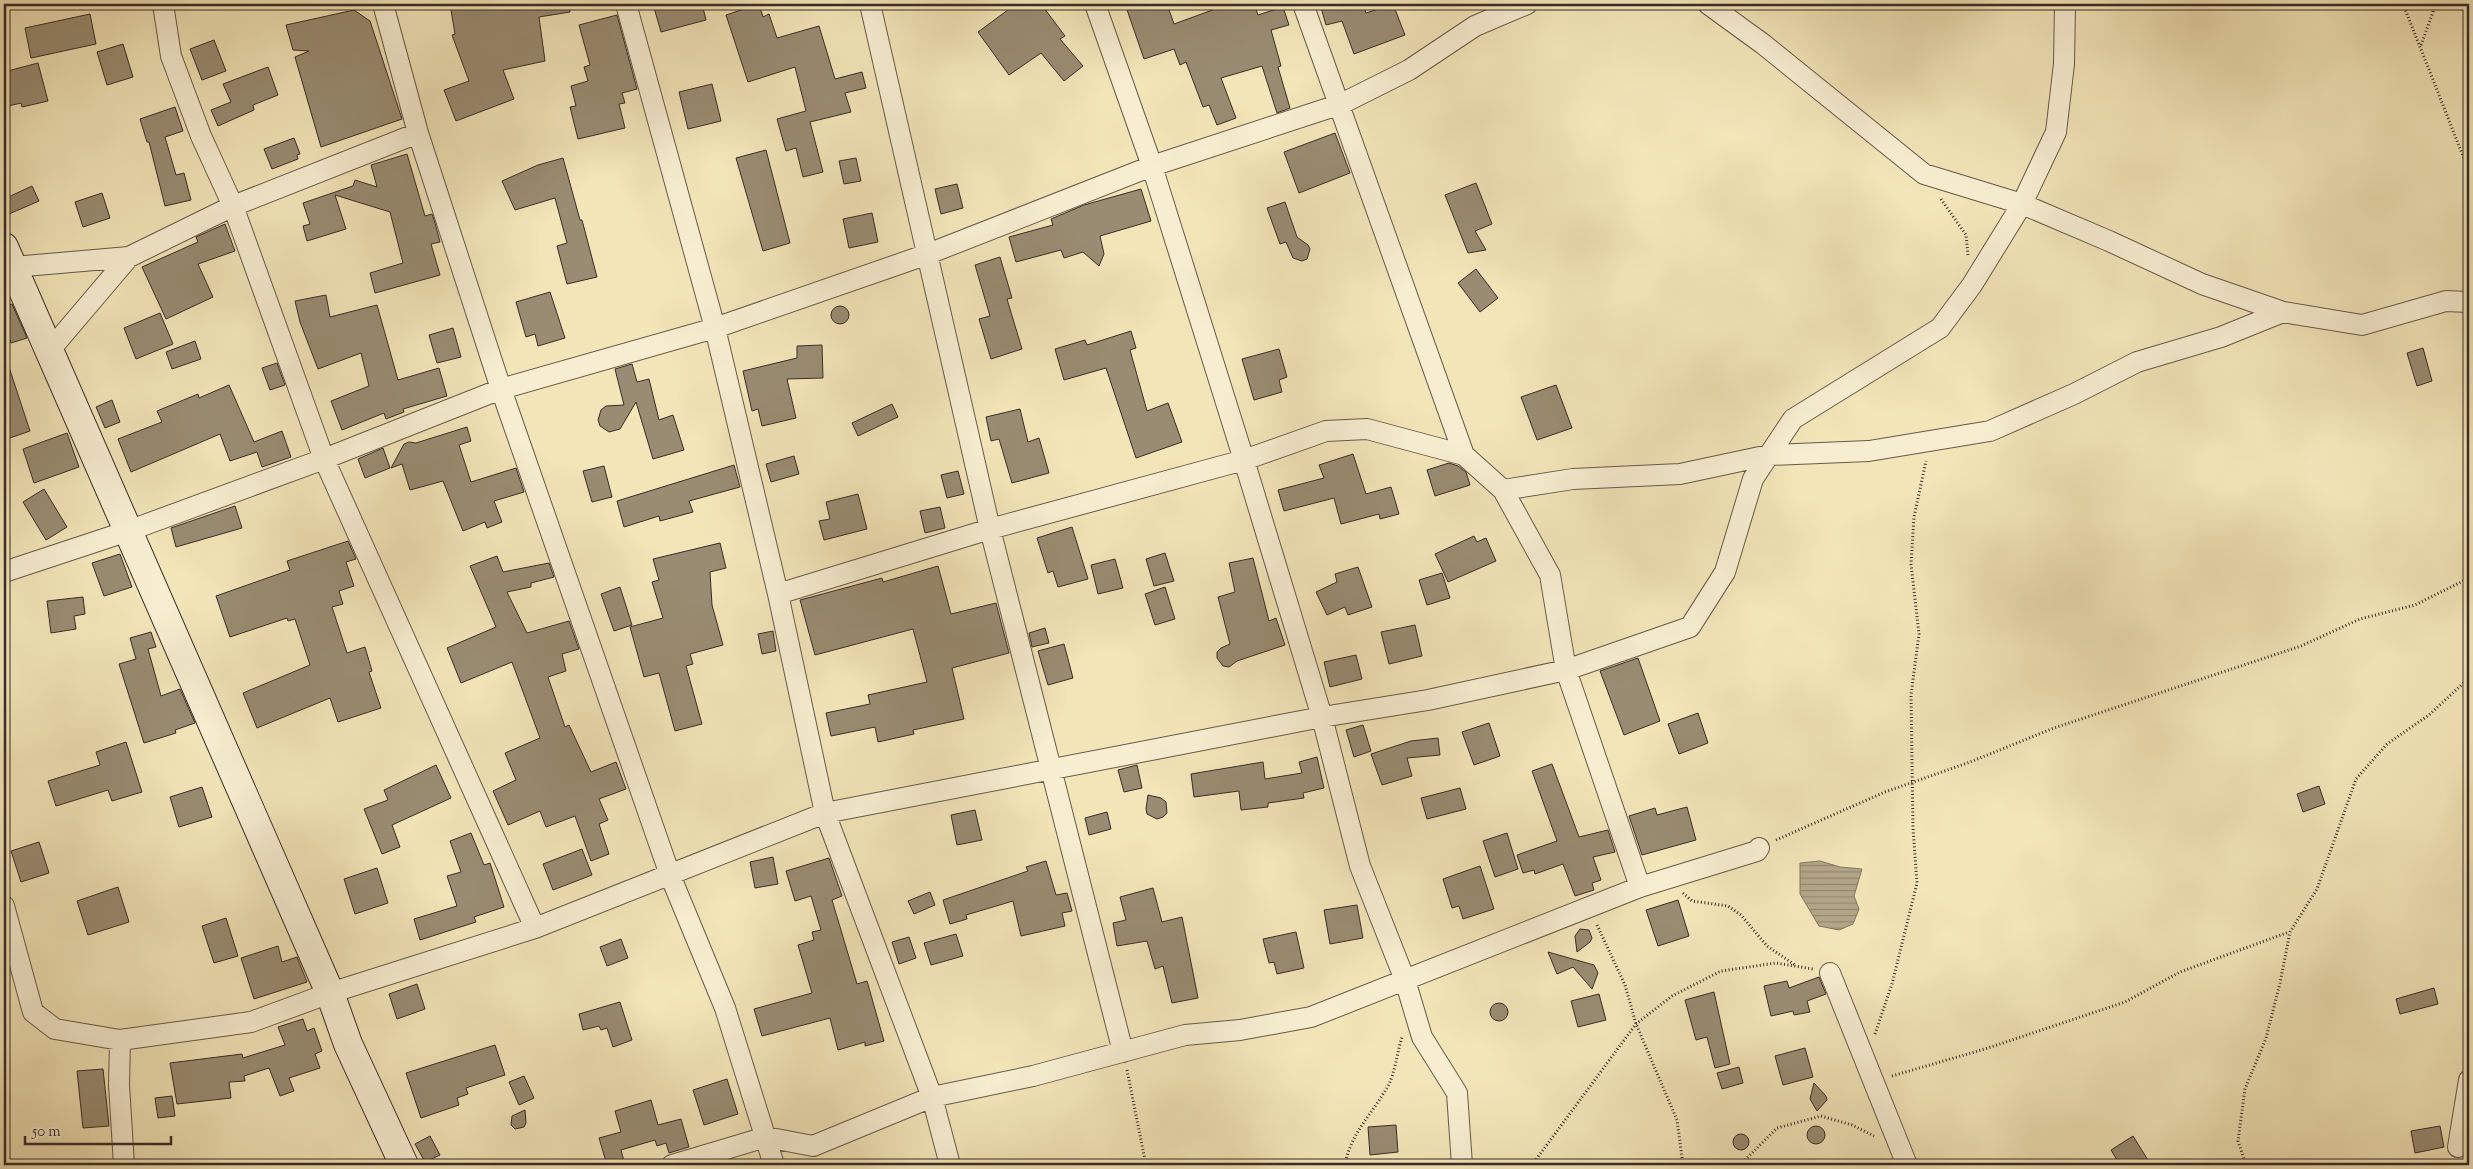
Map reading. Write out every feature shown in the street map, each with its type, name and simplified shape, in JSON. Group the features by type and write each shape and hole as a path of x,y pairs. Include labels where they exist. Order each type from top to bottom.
{"street":[{"path":"163,4 172,56 201,136 233,206 324,459 534,928"},
{"path":"383,4 418,133 501,389 670,875 725,1008 774,1165"},
{"path":"626,4 715,328 778,594 825,813 932,1097 950,1165"},
{"path":"870,4 990,529 1123,1052"},
{"path":"1095,4 1152,166 1244,460 1322,717 1360,866 1405,980 1422,1037 1457,1093 1462,1165"},
{"path":"1304,4 1464,455"},
{"path":"4,572 128,531 324,459 501,389 715,328 928,254 1152,166 1340,104 1409,70 1475,26 1527,4"},
{"path":"1708,4 1763,44 1924,174 2022,204 2109,241 2202,284 2283,312 2362,325 2446,300 2469,302"},
{"path":"4,906 33,1012 54,1029 120,1040 251,1022 330,993 534,928 825,813 1322,717 1428,700 1566,670 1690,627 1725,572 1754,479 1793,419 1940,328 1972,285 2022,204 2056,132 2064,64 2065,4"},
{"path":"50,350 129,257 233,206 418,133"},
{"path":"129,257 8,257 330,993 348,1044 404,1165"},
{"path":"1503,490 1573,479 1680,474 1769,455 1869,451 1990,431 2074,394 2137,362 2221,337 2283,312"},
{"path":"778,594 990,529 1244,460 1326,430 1367,429 1464,455 1503,490 1550,575 1566,670 1640,887"},
{"path":"672,1165 766,1137 813,1146 932,1097 1032,1076 1186,1035 1240,1030 1311,1017 1640,887 1668,880 1759,848"},
{"path":"1830,972 1904,1158"},
{"path":"120,1040 119,1085 124,1165"},
{"path":"2458,1147 2469,1080"}],"path":[{"path":"2403,4 2469,171"},
{"path":"2420,45 2433,12 2433,4"},
{"path":"1924,174 1966,235 1972,285"},
{"path":"1867,1061 1892,984 1918,883 1912,782 1912,695 1920,634 1912,564 1914,517 1930,441"},
{"path":"1759,848 1835,813 2054,728 2301,646 2360,619 2415,605 2469,578"},
{"path":"2246,1165 2238,1141 2246,1090 2266,1038 2280,983 2290,932 2317,889 2356,779 2388,744 2429,715 2469,678"},
{"path":"1668,880 1692,901 1728,906 1741,915 1767,946 1795,966"},
{"path":"1589,908 1625,985 1636,1024 1677,1120 1680,1153 1684,1165"},
{"path":"1874,1081 1988,1048 2125,1002 2180,972 2290,932"},
{"path":"1532,1165 1636,1024 1672,996 1721,970 1776,963 1830,972"},
{"path":"1345,1165 1347,1151 1389,1085 1411,1002"},
{"path":"1123,1052 1146,1165"},
{"path":"1740,1165 1777,1128 1821,1116 1852,1125 1904,1158"}],"shaded area":[{"path":"1820,861 1840,867 1862,869 1854,896 1859,909 1853,924 1839,930 1819,926 1800,894 1800,863"}],"building":[{"path":"450,4 569,4 570,12 539,17 545,61 503,70 514,99 456,121 444,90 469,81 452,35 455,34"},
{"path":"653,4 702,4 706,20 661,32"},
{"path":"759,4 763,17 769,14 777,38 819,26 835,79 862,72 866,88 845,93 851,112 810,122 823,172 803,177 796,148 786,151 777,119 806,111 795,67 748,82 726,15"},
{"path":"1016,4 1041,4 1065,36 1060,39 1083,66 1064,81 1041,53 1009,75 978,32"},
{"path":"1125,4 1167,4 1174,24 1229,4 1254,4 1258,15 1283,7 1289,25 1271,30 1281,66 1278,67 1290,108 1277,113 1262,66 1221,78 1236,118 1217,125 1209,105 1203,107 1186,62 1180,65 1174,49 1144,59"},
{"path":"1320,4 1363,4 1366,13 1393,4 1405,35 1354,54 1342,21 1326,25"},
{"path":"354,10 370,21 402,119 321,147 295,57 309,51 293,50 286,25"},
{"path":"90,14 96,44 31,58 25,28"},
{"path":"617,15 637,89 622,93 625,103 619,104 625,128 578,139 570,107 576,106 571,86 588,81 584,67 590,65 579,25"},
{"path":"214,40 226,71 202,80 190,49"},
{"path":"123,44 133,77 107,85 97,52"},
{"path":"38,63 48,101 22,107 21,103 4,107 4,72"},
{"path":"268,67 278,95 253,105 254,110 218,126 211,110 231,102 223,84"},
{"path":"712,84 721,121 688,129 679,92"},
{"path":"175,107 183,131 165,137 176,175 184,173 191,200 165,206 149,142 147,142 140,119"},
{"path":"1335,133 1350,173 1299,193 1284,152"},
{"path":"294,138 300,154 297,155 298,159 272,169 264,149"},
{"path":"766,150 790,243 763,251 736,158"},
{"path":"407,154 425,216 432,214 435,223 440,242 431,244 440,275 375,293 370,273 403,263 390,212 335,195 346,229 307,241 303,226 310,224 303,203 353,186 355,180 377,187 371,165"},
{"path":"563,158 597,277 567,284 557,246 567,243 555,198 515,210 502,181 538,165"},
{"path":"856,158 861,181 844,184 839,161"},
{"path":"1476,183 1492,224 1475,231 1486,250 1468,253 1445,195"},
{"path":"957,184 963,208 941,214 935,189"},
{"path":"32,186 39,201 9,214 4,199"},
{"path":"1141,189 1151,221 1100,236 1104,254 1099,266 1083,252 1064,258 1061,250 1016,262 1009,237 1053,225 1051,219 1084,205"},
{"path":"102,193 110,218 83,227 75,202"},
{"path":"1285,202 1297,237 1308,245 1310,249 1307,259 1302,261 1293,258 1286,242 1280,244 1267,208"},
{"path":"872,213 878,242 849,248 843,219"},
{"path":"225,224 235,251 198,264 213,297 166,319 142,267 198,242 196,237"},
{"path":"1000,257 1012,298 1007,299 1022,349 991,359 979,319 990,316 975,265"},
{"path":"1476,269 1498,298 1480,312 1458,283"},
{"path":"550,292 565,338 538,346 535,334 526,337 516,302"},
{"path":"326,295 330,317 377,305 398,380 439,368 447,396 403,409 404,412 386,419 384,413 342,430 331,401 369,386 361,353 318,369 300,322 295,301"},
{"path":"12,304 27,338 11,343 4,324 4,307"},
{"path":"840,306 846,309 849,315 846,321 840,324 834,321 831,315 834,309"},
{"path":"160,313 173,344 136,359 124,328"},
{"path":"453,328 461,357 437,363 429,335"},
{"path":"1131,331 1136,348 1130,350 1147,411 1168,403 1182,442 1136,458 1106,368 1064,380 1055,349 1085,340 1087,345"},
{"path":"195,341 201,359 172,369 166,352"},
{"path":"822,345 823,378 787,379 796,418 762,426 758,409 752,411 743,371 797,358 797,346"},
{"path":"2423,348 2432,381 2417,386 2407,353"},
{"path":"1279,349 1287,377 1279,380 1282,392 1254,400 1242,359"},
{"path":"7,361 30,431 4,440 4,362"},
{"path":"277,363 285,385 270,390 262,368"},
{"path":"632,364 637,382 649,379 659,420 673,415 684,450 653,459 636,402 620,429 609,432 600,426 598,420 601,410 606,406 624,405 615,369"},
{"path":"229,385 254,442 282,431 291,457 262,467 257,452 230,461 220,434 131,472 118,439 162,422 157,411 198,394 199,398"},
{"path":"1556,385 1572,428 1537,440 1521,397"},
{"path":"112,400 120,422 105,428 96,407"},
{"path":"892,404 898,417 858,436 852,423"},
{"path":"1020,409 1028,442 1039,438 1049,473 1012,483 999,439 991,441 986,417"},
{"path":"467,427 471,441 459,445 471,482 516,468 524,492 494,501 502,522 487,528 485,522 463,531 443,481 410,490 402,464 391,468 404,444 409,442 416,443"},
{"path":"67,433 79,467 34,483 23,449"},
{"path":"383,448 390,468 365,478 358,459"},
{"path":"1353,454 1366,494 1391,487 1399,514 1380,519 1379,514 1341,524 1334,498 1284,511 1278,490 1324,478 1319,465"},
{"path":"794,456 799,474 771,482 766,464"},
{"path":"1449,463 1458,466 1466,472 1470,485 1435,496 1427,470"},
{"path":"734,465 740,487 689,501 693,512 660,521 659,516 624,527 617,501"},
{"path":"604,466 612,497 592,502 583,471"},
{"path":"958,471 964,494 947,498 941,475"},
{"path":"44,489 67,527 46,540 23,502"},
{"path":"858,494 867,529 824,540 819,521 830,519 826,502"},
{"path":"235,506 242,528 176,547 171,528"},
{"path":"940,507 945,528 925,533 920,511"},
{"path":"1072,527 1088,579 1058,587 1053,571 1048,573 1037,538"},
{"path":"1474,536 1477,542 1486,538 1496,561 1448,582 1435,554"},
{"path":"348,541 356,559 346,562 354,586 339,591 343,604 332,607 347,653 365,647 372,671 369,672 381,708 338,722 330,698 257,728 243,693 310,665 295,619 288,621 287,618 230,637 216,596 290,570 287,561"},
{"path":"720,543 726,568 710,572 712,605 723,645 690,654 693,664 686,666 702,724 675,731 659,673 644,677 630,627 663,618 652,582 659,580 653,559"},
{"path":"1165,553 1174,581 1154,586 1146,559"},
{"path":"120,554 132,587 104,596 92,563"},
{"path":"497,556 503,572 549,563 554,577 531,583 531,587 507,592 527,633 569,621 579,649 562,654 566,671 548,677 565,727 569,725 591,772 616,762 626,789 599,799 608,820 599,824 609,854 591,861 575,816 546,827 540,811 508,825 493,791 516,780 505,753 540,738 512,662 461,683 447,648 496,627 470,566"},
{"path":"1253,558 1269,621 1276,618 1285,645 1237,661 1229,667 1223,666 1217,658 1217,652 1230,644 1218,597 1235,592 1229,563"},
{"path":"1115,559 1123,588 1098,594 1091,565"},
{"path":"938,566 951,614 996,603 1009,653 952,668 964,719 913,730 914,734 878,742 875,727 831,736 826,713 870,704 868,695 927,682 913,629 815,655 800,600 882,578 883,582"},
{"path":"1358,567 1372,607 1348,615 1345,607 1327,615 1316,592 1337,582 1335,574"},
{"path":"1442,573 1450,598 1427,605 1419,580"},
{"path":"620,587 632,625 614,631 601,594"},
{"path":"1165,587 1175,619 1155,625 1145,594"},
{"path":"83,597 85,614 74,616 76,629 51,633 47,601"},
{"path":"1415,625 1422,656 1389,664 1381,632"},
{"path":"1045,628 1049,643 1032,647 1029,633"},
{"path":"773,631 776,651 762,654 758,634"},
{"path":"151,632 156,647 148,649 161,696 180,689 195,723 175,730 176,733 144,743 119,664 136,659 130,638"},
{"path":"1064,644 1073,678 1048,685 1038,651"},
{"path":"1356,655 1362,679 1330,687 1324,662"},
{"path":"1638,658 1660,721 1624,735 1600,671"},
{"path":"1698,713 1708,743 1679,754 1668,724"},
{"path":"1489,723 1500,756 1474,765 1462,732"},
{"path":"1363,725 1371,751 1354,757 1346,730"},
{"path":"1438,738 1440,755 1407,758 1412,776 1382,785 1371,754 1411,741"},
{"path":"126,742 142,792 112,801 108,790 56,806 48,781 100,765 96,752"},
{"path":"1317,757 1324,788 1303,793 1304,798 1268,803 1268,807 1241,810 1239,791 1194,797 1191,774 1263,762 1265,779 1302,773 1299,762"},
{"path":"1552,764 1579,837 1608,830 1615,852 1593,857 1601,880 1592,883 1594,890 1575,896 1563,864 1535,874 1534,870 1523,873 1517,855 1557,841 1532,771"},
{"path":"436,765 451,798 392,825 400,847 382,854 364,809 388,800 384,790"},
{"path":"1137,765 1142,788 1124,792 1118,770"},
{"path":"2319,786 2325,804 2303,812 2297,794"},
{"path":"202,787 212,817 179,827 170,797"},
{"path":"1460,788 1466,809 1427,819 1421,798"},
{"path":"1148,795 1161,798 1166,802 1167,813 1163,817 1157,819 1147,814"},
{"path":"1687,807 1696,840 1642,855 1629,816 1655,808 1657,815"},
{"path":"975,810 982,840 957,845 951,815"},
{"path":"1107,812 1111,829 1089,835 1085,818"},
{"path":"471,833 484,865 490,863 504,907 474,917 476,922 420,940 414,919 457,906 447,876 461,872 450,841"},
{"path":"1507,833 1518,869 1495,877 1483,841"},
{"path":"39,842 49,873 21,882 11,851"},
{"path":"582,849 592,875 553,890 543,864"},
{"path":"773,857 778,884 755,888 750,862"},
{"path":"829,858 842,896 832,900 857,984 867,981 884,1041 865,1046 865,1042 838,1050 830,1018 762,1036 754,1009 812,993 798,945 814,940 812,932 821,930 811,896 795,901 786,871"},
{"path":"1046,861 1056,895 1067,893 1072,911 1062,913 1065,926 1021,936 1013,901 966,915 967,919 950,924 943,900 1028,871 1026,867"},
{"path":"1480,866 1494,909 1463,919 1459,906 1452,908 1443,879"},
{"path":"377,868 388,903 355,914 344,879"},
{"path":"118,887 129,922 88,935 77,901"},
{"path":"1153,888 1162,922 1182,917 1198,998 1172,1003 1163,966 1155,969 1147,941 1117,946 1113,923 1126,920 1120,897"},
{"path":"930,892 935,905 914,914 908,901"},
{"path":"1678,900 1689,936 1658,946 1646,910"},
{"path":"1357,905 1363,938 1330,944 1324,910"},
{"path":"226,918 238,956 214,963 202,926"},
{"path":"1580,929 1589,930 1592,938 1590,942 1577,952 1575,936"},
{"path":"1296,932 1304,968 1277,974 1274,962 1269,963 1263,939"},
{"path":"956,934 963,956 931,965 924,943"},
{"path":"909,937 916,958 899,964 892,942"},
{"path":"621,939 628,958 607,966 600,947"},
{"path":"278,946 282,962 297,957 307,982 254,999 241,958"},
{"path":"1548,952 1594,965 1598,973 1592,989 1573,967 1557,974"},
{"path":"1819,977 1826,994 1807,1001 1810,1012 1794,1015 1793,1011 1771,1016 1764,986 1787,981 1789,988"},
{"path":"417,984 425,1009 397,1019 389,994"},
{"path":"2434,988 2438,1004 2400,1014 2396,999"},
{"path":"1714,992 1730,1064 1715,1068 1707,1037 1696,1040 1685,1000"},
{"path":"1599,994 1606,1020 1578,1027 1571,1001"},
{"path":"620,1002 632,1040 613,1047 607,1028 601,1030 599,1026 583,1030 579,1014"},
{"path":"1499,1003 1505,1006 1508,1012 1505,1018 1499,1021 1493,1018 1490,1012 1493,1006"},
{"path":"303,1019 307,1031 314,1028 322,1051 315,1054 320,1068 289,1078 294,1091 280,1096 269,1068 244,1076 245,1081 229,1082 231,1098 177,1104 170,1063 242,1054 243,1058 285,1045 278,1027"},
{"path":"495,1045 505,1075 466,1088 468,1094 457,1098 459,1105 421,1118 406,1073"},
{"path":"1805,1048 1813,1077 1783,1085 1775,1056"},
{"path":"1739,1067 1743,1083 1722,1089 1717,1073"},
{"path":"103,1069 109,1126 83,1128 77,1071"},
{"path":"524,1076 534,1098 519,1105 509,1082"},
{"path":"727,1079 738,1114 704,1125 693,1090"},
{"path":"1814,1083 1826,1096 1827,1100 1817,1111 1810,1099"},
{"path":"172,1096 175,1116 158,1118 155,1098"},
{"path":"651,1100 658,1125 681,1119 689,1147 669,1153 666,1143 657,1146 655,1140 621,1150 625,1165 607,1165 599,1138 621,1132 615,1111"},
{"path":"525,1110 526,1123 524,1127 515,1129 511,1125 512,1116"},
{"path":"1396,1125 1398,1152 1370,1155 1368,1127"},
{"path":"1816,1126 1822,1129 1825,1135 1822,1141 1816,1144 1810,1141 1807,1135 1810,1129"},
{"path":"2440,1126 2444,1147 2415,1153 2411,1131"},
{"path":"1741,1134 1747,1136 1749,1142 1747,1148 1741,1150 1735,1148 1733,1142 1735,1136"},
{"path":"430,1136 440,1155 425,1162 415,1144"},
{"path":"2133,1136 2151,1165 2120,1165 2111,1150"}]}
